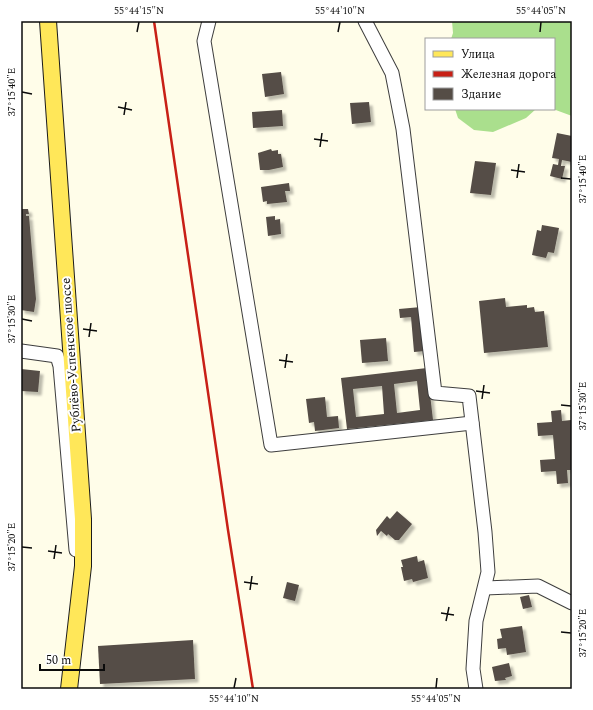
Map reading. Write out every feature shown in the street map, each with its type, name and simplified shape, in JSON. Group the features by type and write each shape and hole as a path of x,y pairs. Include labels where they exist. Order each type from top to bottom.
{"main road":[{"name":"Рублёво-Успенское шоссе","path":"48,21 82,495 83,551 80,595 69,689"}],"street":[{"path":"210,21 204,40 271,445 472,423"},
{"path":"365,21 392,73 404,129 435,393 469,396 486,532 488,572 476,621 473,669 476,689"},
{"path":"21,351 57,356 60,366 80,595"},
{"path":"485,588 538,586 572,602"}],"green space":[{"path":"452,21 572,21 572,116 555,110 555,38 451,38 453,33"},
{"path":"455,110 535,110 526,118 493,132 474,130 458,118"}],"building":[{"path":"281,72 284,94 265,97 262,74"},
{"path":"369,102 371,122 352,124 350,103"},
{"path":"282,110 283,126 253,128 252,112"},
{"path":"557,133 572,136 572,162 562,160 561,166 565,166 562,179 550,176 553,164 558,165 559,159 552,158"},
{"path":"271,149 272,151 278,150 278,154 281,154 283,167 260,170 258,153"},
{"path":"475,161 496,163 491,195 470,193"},
{"path":"289,183 290,191 285,191 287,202 267,204 267,201 263,202 261,187"},
{"path":"21,209 28,209 29,214 26,214 26,216 29,216 36,299 34,312 21,310"},
{"path":"275,216 275,220 280,219 281,234 268,236 266,217"},
{"path":"542,225 559,228 554,253 548,252 546,258 532,255 537,230 541,231"},
{"path":"505,298 506,307 527,305 527,308 534,307 535,312 544,311 548,347 484,353 479,301"},
{"path":"421,307 425,351 414,352 411,317 400,318 399,309"},
{"path":"386,338 388,361 362,363 360,340"},
{"path":"427,368 433,420 347,429 341,378","holes":["417,381 420,410 397,413 394,384","382,386 384,414 356,417 353,389"]},
{"path":"21,369 40,371 38,392 21,391"},
{"path":"325,397 327,417 338,416 339,428 315,431 314,422 309,423 306,399"},
{"path":"561,410 562,421 571,420 572,470 567,470 568,483 557,484 556,471 541,472 540,460 555,459 553,435 538,436 537,423 552,422 551,411"},
{"path":"397,511 412,524 399,540 395,540 388,534 387,536 381,531 377,536 376,530 387,516 390,519"},
{"path":"417,556 418,562 424,560 428,578 413,582 412,579 404,581 401,560"},
{"path":"287,582 299,585 295,601 283,598"},
{"path":"529,595 532,607 523,609 520,597"},
{"path":"522,626 526,652 507,655 506,648 498,649 497,639 502,638 500,629"},
{"path":"193,640 195,679 100,684 98,646"},
{"path":"509,663 512,676 505,678 506,680 495,681 492,667"}],"railway":[{"path":"154,21 228,530 253,689"}]}
